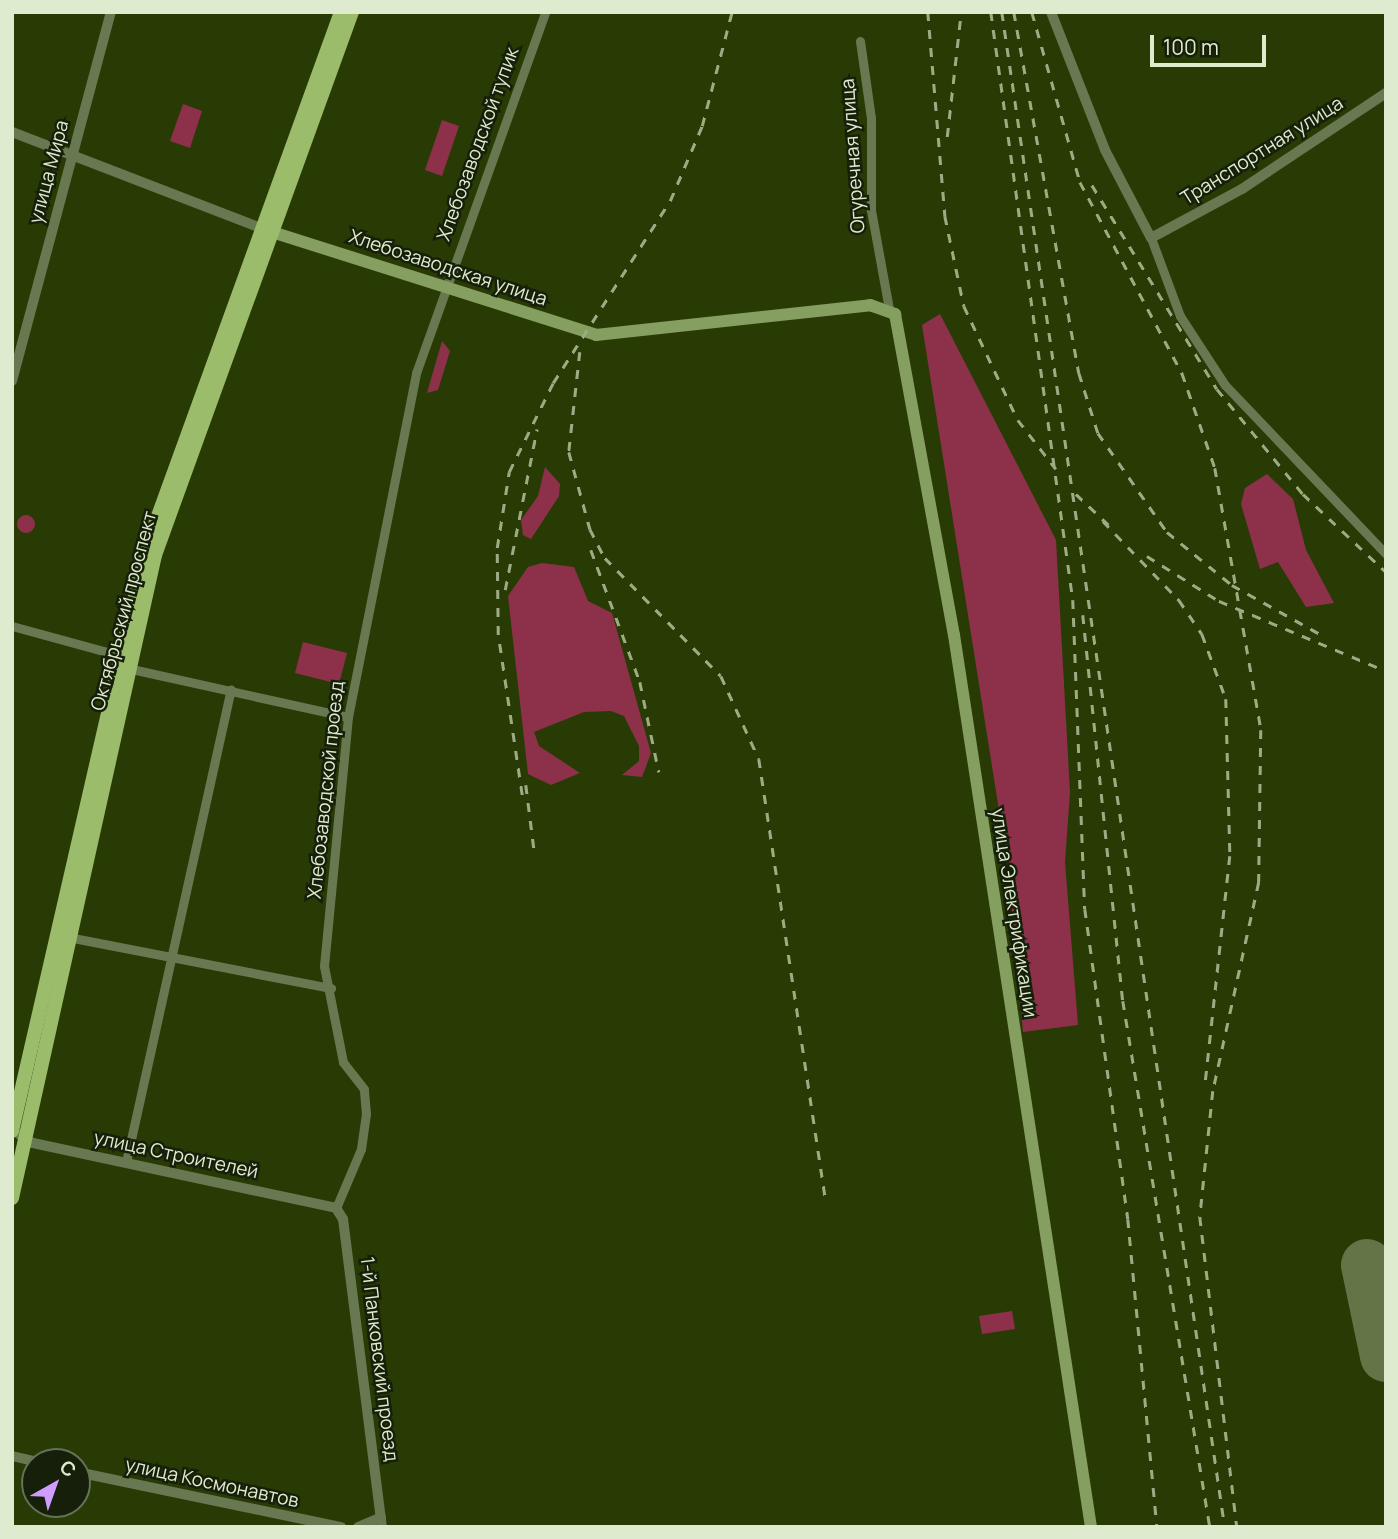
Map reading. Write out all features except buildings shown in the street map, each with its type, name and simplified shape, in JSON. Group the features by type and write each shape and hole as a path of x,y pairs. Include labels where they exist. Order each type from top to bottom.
{"main road":[{"name":"Октябрьский проспект","path":"12,1198 15,1132 122,662 155,555 341,12"},
{"name":"Октябрьский проспект","path":"267,230 352,12"},
{"name":"Хлебозаводская улица","path":"267,230 444,287 618,337 870,305 889,309"},
{"name":"улица Электрификации","path":"889,309 900,325 954,635 1091,1527"},
{"name":"Октябрьский проспект","path":"15,1132 66,937 122,662"}],"street":[{"name":"улица Мира","path":"12,381 111,12"},
{"name":"Хлебозаводской тупик","path":"444,287 545,12"},
{"path":"1051,12 1105,150 1151,237 1181,316 1225,385 1266,435 1386,554"},
{"name":"Огуречная улица","path":"860,41 871,118 872,209 889,309"},
{"name":"Транспортная улица","path":"1151,237 1242,189 1386,93"},
{"name":"Хлебозаводская улица","path":"12,132 71,159 267,230"},
{"name":"Хлебозаводской проезд","path":"335,1208 361,1149 366,1114 364,1089 342,1062 331,988 324,966 348,717 416,373 444,287"},
{"path":"12,626 122,662 348,717"},
{"path":"127,1162 167,959 231,690"},
{"path":"66,937 167,959 331,988"},
{"name":"улица Строителей","path":"15,1132 127,1162 335,1208"},
{"name":"1-й Панковский проезд","path":"335,1208 343,1219 382,1522 358,1527"},
{"name":"улица Космонавтов","path":"91,1475 341,1527"}],"shaded area":[{"path":"183,104 202,111 190,148 170,141"},
{"path":"442,120 459,126 442,176 425,170"},
{"path":"940,314 1056,540 1070,792 1065,862 1078,1025 1023,1032 1008,867 922,325"},
{"path":"442,341 450,351 438,390 427,393"},
{"path":"545,467 560,484 559,496 531,539 523,535 521,520 538,496"},
{"path":"1267,474 1293,499 1306,550 1334,603 1306,607 1278,562 1260,569 1241,504 1245,488"},
{"path":"22,515 30,515 35,524 33,531 22,533 17,528 17,520"},
{"path":"542,563 574,567 588,601 612,613 651,753 642,777 622,775 639,761 639,746 624,716 611,711 584,712 534,732 539,746 580,773 551,785 528,774 508,596 528,567"},
{"path":"303,642 347,653 339,684 295,673"},
{"path":"1012,1311 1015,1329 982,1334 979,1316"}],"runway":[{"path":"1367,1265 1386,1356"}],"railway":[{"path":"522,795 498,635 497,548 509,472 553,383 670,201 702,126 732,12"},
{"path":"928,12 945,216 964,306 1018,420 1056,469"},
{"path":"947,137 961,12"},
{"path":"991,12 1073,600 1085,909 1128,1219 1157,1527"},
{"path":"1002,12 1225,1527"},
{"path":"1014,12 1079,373 1098,433 1167,532 1232,585 1320,634"},
{"path":"1032,12 1080,182 1182,373 1215,468 1261,730 1259,882 1213,1091 1200,1217 1237,1527"},
{"path":"1092,185 1217,389 1303,494 1386,572"},
{"path":"580,352 569,452 590,529 605,558 721,676 759,759 826,1201"},
{"path":"505,590 537,429"},
{"path":"1076,494 1111,527"},
{"path":"1103,521 1179,600 1202,634 1226,699 1230,856 1205,1087"},
{"path":"591,550 640,682 659,772"},
{"path":"1147,556 1219,601 1386,671"},
{"path":"1083,615 1123,1001 1210,1527"},
{"path":"526,785 534,848"}]}
